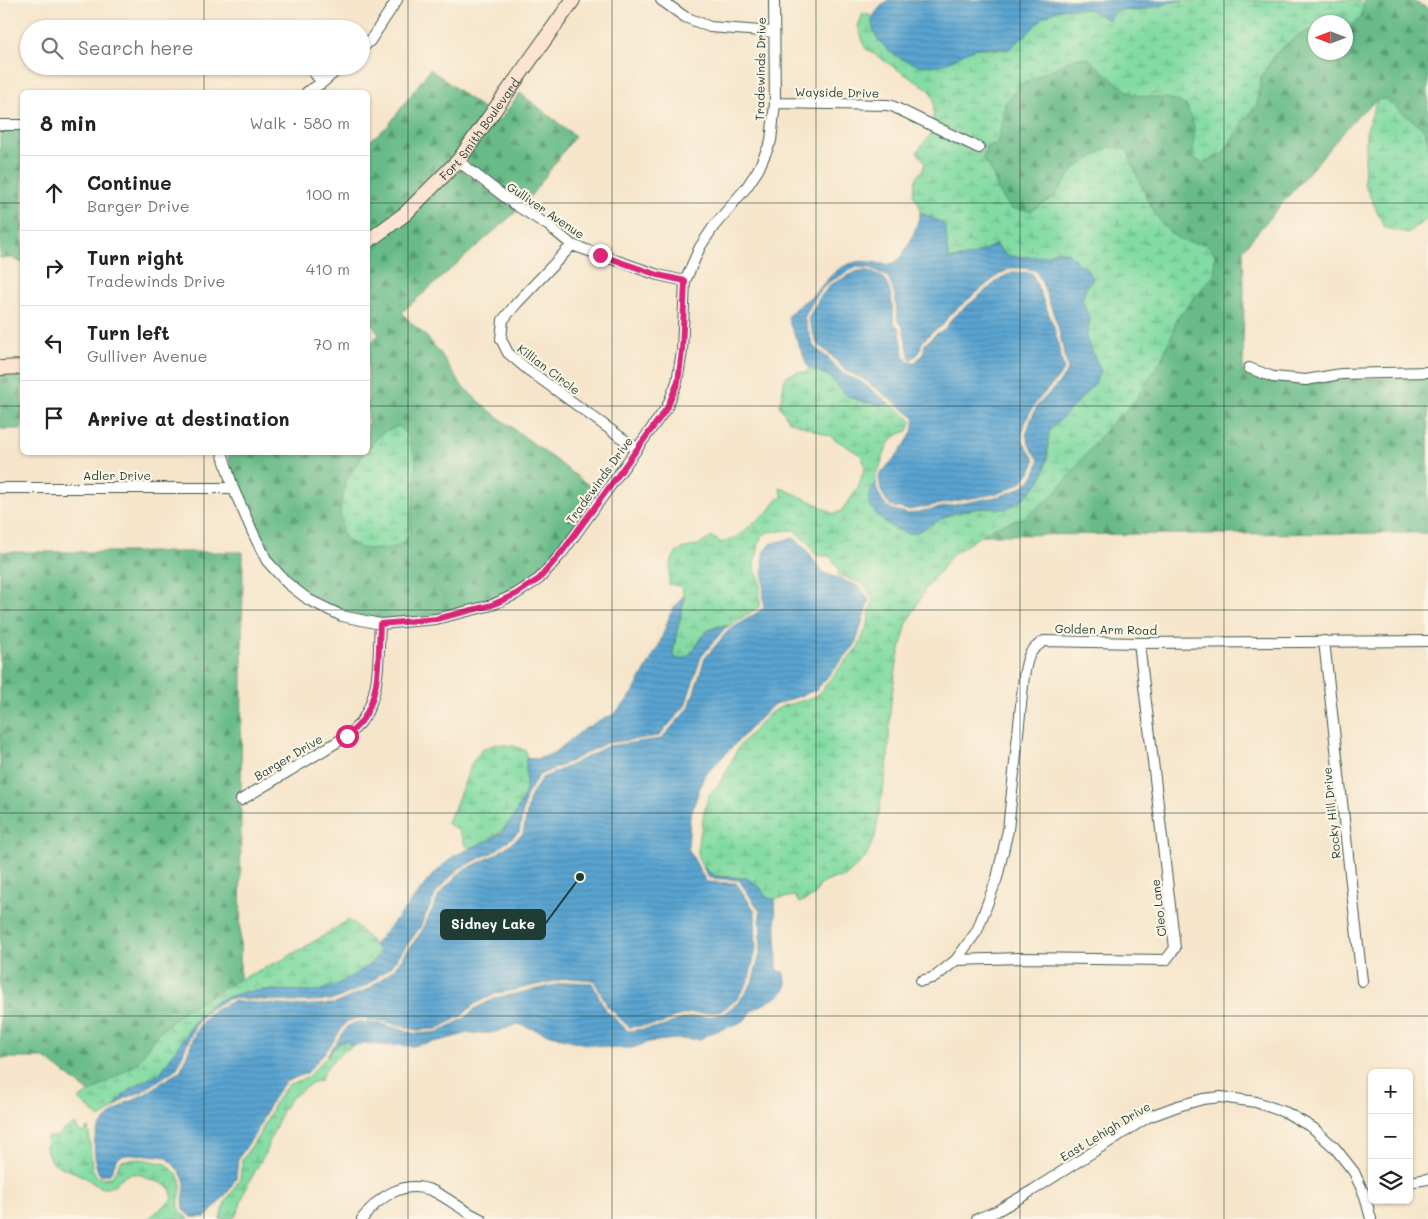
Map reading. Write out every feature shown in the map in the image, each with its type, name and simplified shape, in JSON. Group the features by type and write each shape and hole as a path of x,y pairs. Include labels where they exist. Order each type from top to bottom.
{"street":[{"path":"370,41 397,0"},
{"name":"Fort Smith Boulevard","path":"370,240 405,214 458,161 573,0"},
{"path":"661,0 685,17 710,27 773,32"},
{"name":"Tradewinds Drive","path":"223,455 234,488 267,561 287,583 309,600 342,616 380,624 436,619 492,605 516,594 539,579 562,552 667,408 678,382 682,351 685,281 700,247 714,226 746,188 758,170 771,141 775,103 774,0"},
{"path":"316,75 322,84"},
{"path":"311,90 322,84 332,75"},
{"name":"Wayside Drive","path":"775,103 892,106 979,148"},
{"path":"0,125 20,125"},
{"name":"Gulliver Avenue","path":"458,161 514,204 549,226 572,245 658,275 685,281"},
{"name":"Killian Circle","path":"572,245 503,320 501,339 508,353 527,369 637,449"},
{"path":"0,368 20,368"},
{"path":"1249,368 1273,378 1306,380 1341,374 1428,372"},
{"name":"Adler Drive","path":"0,488 234,488"},
{"name":"Barger Drive","path":"241,800 347,736 361,721 370,704 377,677 380,624"},
{"name":"Golden Arm Road","path":"921,981 935,977 956,960 977,931 997,878 1008,830 1024,676 1028,657 1033,648 1044,641 1139,643 1428,642"},
{"name":"Rocky Hill Drive","path":"1324,641 1362,981"},
{"name":"Cleo Lane","path":"956,960 1021,958 1166,960 1175,948 1139,643"},
{"name":"East Lehigh Drive","path":"977,1219 998,1211 1034,1190 1148,1117 1203,1099 1221,1097 1256,1102 1287,1113 1313,1128 1335,1148 1354,1172 1368,1195"},
{"path":"1413,1181 1428,1178"},
{"path":"362,1219 383,1197 399,1189 416,1188 432,1190 481,1219"},
{"name":"East Lehigh Drive","path":"1369,1204 1371,1219"}],"green space":[{"path":"1183,0 1195,2 1198,0 1355,0 1364,3 1361,18 1353,24 1353,15 1308,15 1308,31 1297,36 1276,53 1261,77 1257,104 1242,123 1223,154 1202,163 1193,157 1194,126 1187,106 1173,99 1133,95 1088,58 1075,58 1019,85 1005,104 997,143 987,146 983,159 990,168 999,192 1011,209 1031,211 1054,197 1075,168 1109,147 1127,150 1142,188 1164,226 1183,241 1207,244 1215,255 1214,275 1176,319 1173,332 1161,360 1136,399 1106,429 1054,495 1026,517 994,527 953,554 926,588 907,623 898,657 891,700 888,760 875,837 865,858 845,877 835,878 820,885 814,896 799,903 795,896 775,899 767,898 759,886 747,879 715,876 706,870 698,858 698,842 709,795 726,772 739,746 770,713 783,706 813,698 822,691 858,647 868,624 873,601 873,598 863,584 838,575 839,570 830,556 814,553 807,542 794,530 768,532 761,536 754,560 755,571 760,578 760,606 729,626 719,626 706,631 693,652 686,658 677,659 673,654 684,595 680,586 669,584 671,564 678,551 698,545 712,537 722,543 736,537 771,509 777,499 783,497 779,487 811,501 834,514 841,511 857,490 865,467 862,456 830,436 789,421 779,405 786,376 797,372 807,372 809,369 818,371 830,377 851,398 868,403 886,405 889,403 910,419 911,423 908,431 893,438 886,448 875,475 876,481 869,498 877,515 897,530 924,528 955,513 982,508 1008,508 1022,499 1036,486 1048,457 1050,430 1081,399 1101,371 1086,338 1090,320 1082,300 1087,285 1080,268 1070,254 1059,251 1039,257 1010,256 1005,255 996,244 970,257 950,259 941,222 920,212 919,204 913,194 916,179 923,169 925,162 917,152 930,135 931,130 980,154 985,147 933,121 934,100 929,89 865,48 858,26 863,13 874,17 872,21 873,29 877,37 895,56 940,65 977,48 1008,50 1043,17 1057,10 1065,8 1089,9 1104,18 1119,10 1140,11"},
{"path":"1364,0 1409,0 1428,8 1428,143 1425,130 1385,99 1377,100 1358,115 1243,249 1243,373 1341,379 1428,377 1428,533 982,535 994,527 1026,517 1136,399 1161,360 1173,332 1176,319 1214,275 1215,255 1207,244 1183,241 1164,226 1148,202 1126,150 1075,168 1054,197 1031,211 1011,209 999,192 990,168 983,159 987,146 1004,116 1005,104 1019,85 1075,58 1088,58 1108,76 1133,94 1173,99 1187,106 1194,126 1193,156 1242,123 1257,104 1261,77 1276,53 1297,36 1308,31 1308,60 1353,60 1353,24 1361,18"},
{"path":"430,69 487,112 454,159 402,211 370,235 370,140 388,126"},
{"path":"520,93 575,136 524,205 464,160 495,117 500,120"},
{"path":"1385,99 1425,130 1428,143 1428,218 1408,233 1385,228 1364,184 1366,132 1377,100"},
{"path":"0,129 20,129 20,262 12,258 0,258"},
{"path":"458,167 517,211 402,312 441,354 462,386 485,407 599,493 558,550 535,576 491,601 435,615 380,620 344,612 312,597 291,580 273,560 258,533 238,487 228,455 363,455 346,481 340,509 397,546 409,537 416,462 383,432 370,447 370,342 379,335 370,321 370,245"},
{"path":"0,372 20,372 20,429 0,429"},
{"path":"399,426 408,436 416,462 409,536 397,546 382,550 359,548 343,537 340,509 346,481 363,455 370,455 370,447 383,432"},
{"path":"0,552 243,552 241,795 235,799 241,805 240,979 185,1010 156,1035 137,1064 90,1093 45,1058 0,1058"},
{"path":"496,744 514,746 526,751 526,793 511,821 500,832 487,841 470,848 465,845 458,831 446,823 454,809 472,763 482,749"},
{"path":"348,920 356,925 380,951 373,962 362,970 334,986 319,991 262,990 219,1000 207,1008 195,1021 161,1073 124,1094 107,1114 98,1118 79,1099 137,1064 156,1035 185,1010 238,980 282,960"},
{"path":"345,1040 352,1046 329,1065 321,1080 313,1082 289,1100 282,1111 265,1153 246,1188 238,1211 233,1219 220,1219 226,1200 240,1178 242,1160 261,1132 276,1100 288,1085 309,1076 337,1045"},
{"path":"75,1124 82,1133 88,1128 92,1169 98,1178 112,1177 121,1161 133,1159 167,1164 180,1180 179,1207 180,1211 189,1219 148,1219 173,1199 170,1188 163,1184 135,1174 123,1177 110,1187 104,1188 51,1160 46,1147 47,1137 56,1137"}],"water":[{"path":"888,0 1183,0 1140,11 1119,10 1113,12 1109,20 1089,9 1065,8 1057,10 1043,17 1008,50 988,47 977,48 943,64 929,66 909,62 890,52 877,37 872,24 874,16"},
{"path":"920,212 941,222 944,226 950,259 974,255 996,244 1005,255 1016,257 1047,256 1058,250 1069,253 1078,264 1085,266 1093,280 1087,285 1082,300 1090,320 1086,338 1101,371 1093,386 1050,430 1044,473 1035,487 1022,499 1005,509 981,508 959,512 944,517 919,531 908,533 893,528 886,523 870,505 870,492 876,481 877,491 887,508 908,514 1001,496 1017,490 1031,480 1039,460 1030,447 1026,435 1031,420 1037,406 1060,382 1068,370 1058,326 1041,280 1035,270 1011,268 997,276 949,315 942,326 932,332 922,342 919,353 910,359 903,327 898,321 895,295 888,277 871,268 857,267 827,283 815,297 804,318 813,346 843,374 860,381 889,403 878,405 851,398 830,377 809,369 788,316 818,291 842,267 861,261 891,264 896,261 906,250 910,242"},
{"path":"858,271 870,271 885,279 891,295 894,323 899,328 907,362 915,362 923,355 925,344 946,328 952,318 1000,279 1012,272 1032,273 1054,327 1064,370 1037,401 1028,415 1022,434 1027,449 1035,460 1030,472 1022,481 1012,488 999,493 908,510 890,506 881,491 879,476 908,440 912,432 914,417 862,378 846,371 817,344 808,318 830,285"},
{"path":"794,538 804,547 822,572 860,587 869,600 855,645 816,690 772,706 704,776 690,816 688,848 706,882 736,883 755,911 756,950 748,982 736,1000 721,1011 691,1013 674,1017 661,1024 629,1027 608,1007 594,980 569,978 495,994 473,1005 463,1015 437,1029 417,1030 383,1021 358,1018 346,1022 330,1046 307,1073 285,1082 272,1099 257,1131 238,1159 236,1178 228,1192 206,1217 192,1217 185,1212 183,1204 184,1180 167,1157 135,1154 121,1156 116,1161 110,1174 100,1175 96,1166 94,1146 95,1137 102,1124 127,1102 145,1094 181,1070 197,1029 209,1013 233,1001 292,1006 334,1004 369,989 394,969 422,931 440,894 447,886 462,871 497,854 523,834 530,797 542,778 608,746 661,739 689,708 705,658 728,631 764,608 763,553 772,543"},
{"path":"684,595 673,649 673,654 677,659 686,658 707,632 719,627 729,626 725,628 701,657 685,706 659,736 606,743 539,775 526,796 519,832 495,851 460,868 444,883 436,893 419,929 391,966 366,986 333,1000 293,1002 230,998 207,1010 194,1027 177,1068 143,1091 124,1099 114,1108 124,1094 161,1072 195,1021 207,1008 219,1000 244,992 262,990 319,991 334,986 373,962 380,951 374,945 430,878 454,856 501,833 514,816 526,792 526,758 536,759 555,752 583,730 613,715 626,702 633,693 659,645 671,612"},
{"path":"700,862 706,870 715,876 747,878 759,886 767,898 775,899 777,966 778,971 783,972 787,983 783,992 751,1011 745,1020 700,1039 674,1039 649,1042 632,1048 613,1048 581,1043 518,1024 492,1033 468,1033 412,1046 365,1043 352,1046 345,1041 337,1045 327,1055 349,1025 358,1022 382,1024 416,1034 438,1032 465,1018 476,1008 496,998 569,982 592,983 605,1009 628,1031 662,1027 675,1021 692,1017 708,1017 723,1014 739,1002 752,983 761,950 760,911 739,880 709,878"}],"place":[{"name":"Sidney Lake","path":"580,877"}],"route":[{"path":"347,736 361,721 370,704 377,677 380,624 436,619 492,605 516,594 539,579 562,552 667,408 678,382 682,351 685,281 658,275 600,255"}]}
